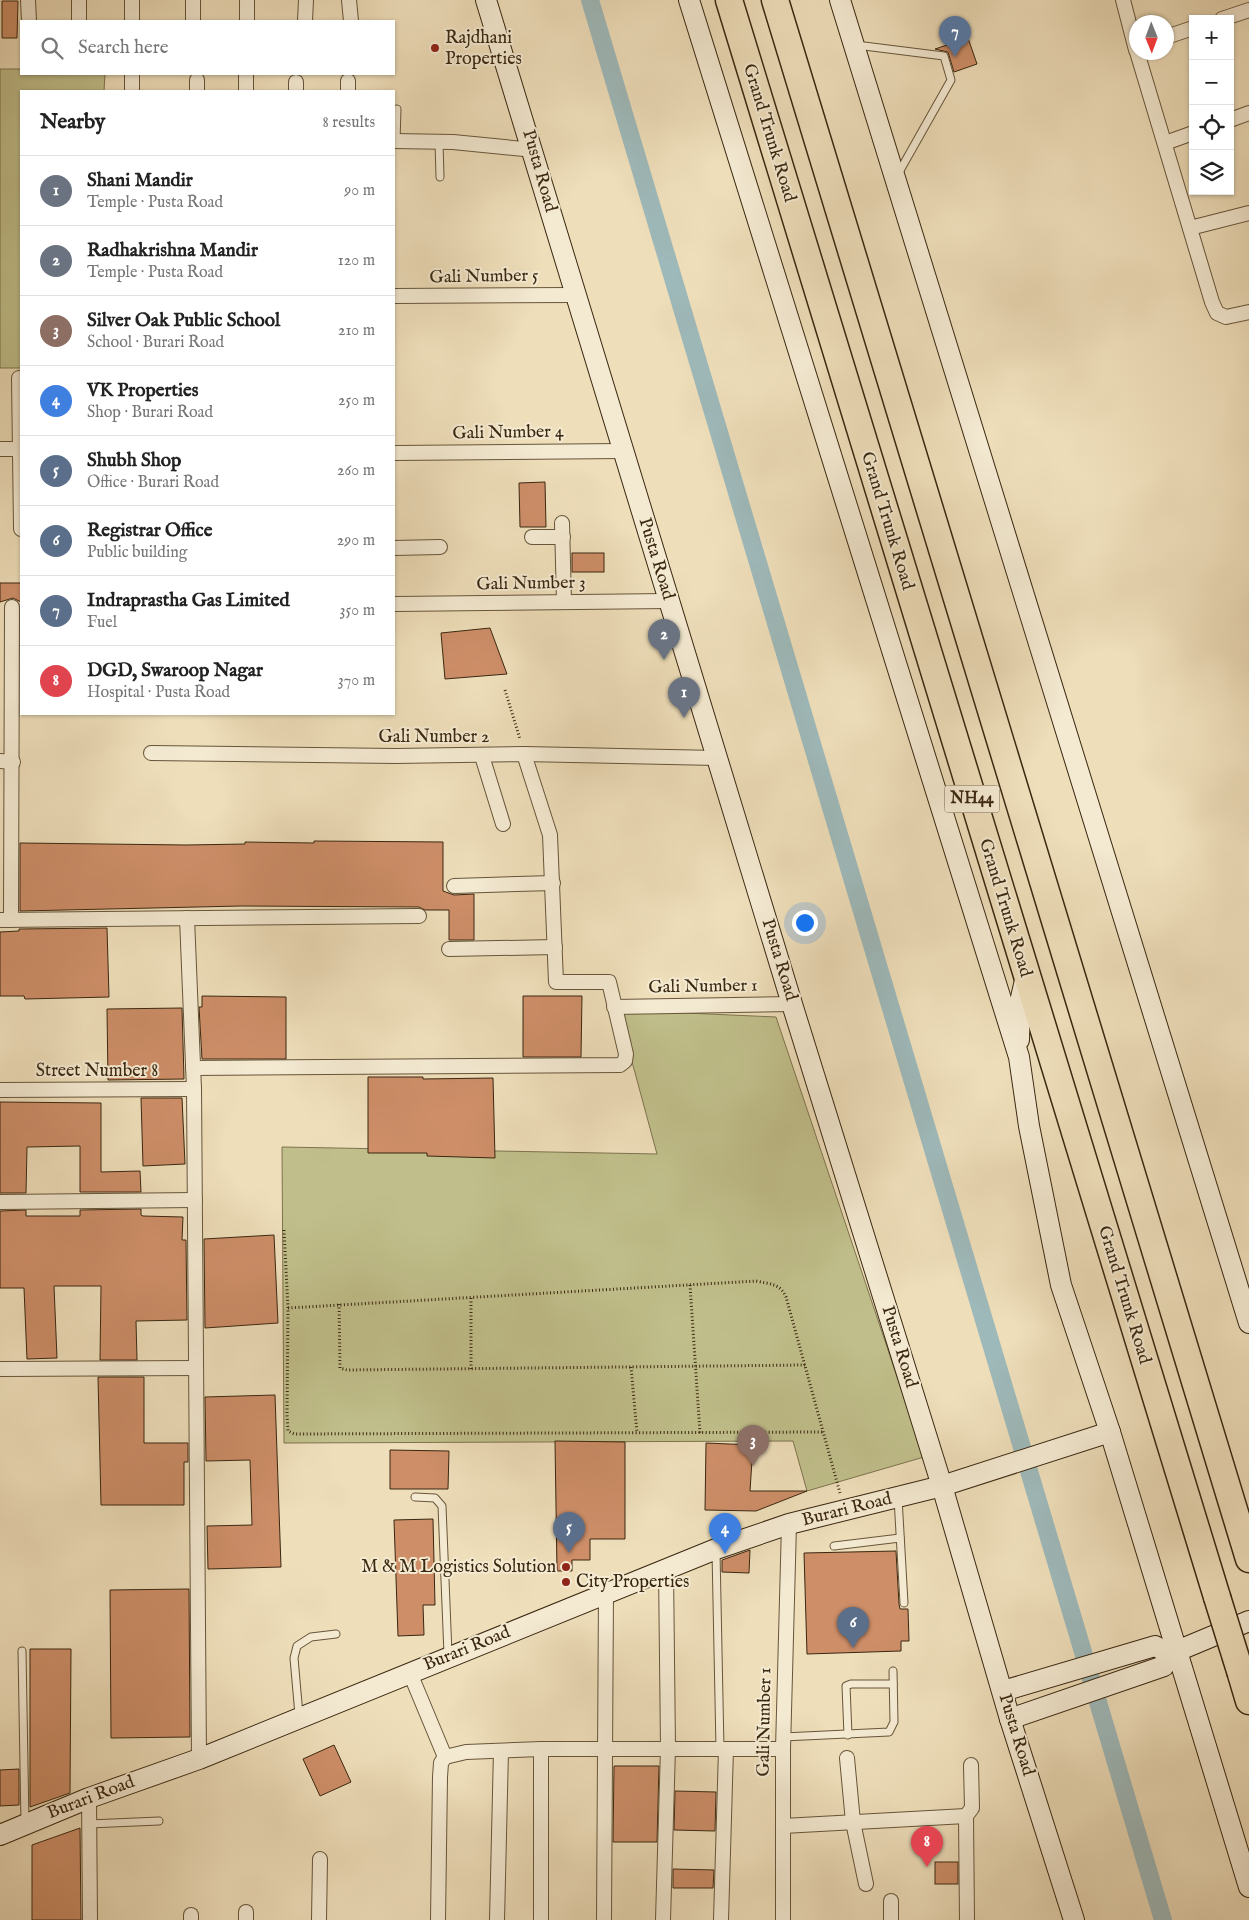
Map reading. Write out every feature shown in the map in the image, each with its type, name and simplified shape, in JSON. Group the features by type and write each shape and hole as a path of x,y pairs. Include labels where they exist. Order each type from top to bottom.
{"highway":[{"name":"Grand Trunk Road","path":"729,0 1249,1701"},
{"name":"NH44","path":"775,0 1249,1559"}],"main road":[{"name":"Pusta Road","path":"486,0 534,150 575,294 792,1004 942,1486 1010,1719 1074,1920"},
{"path":"689,0 1019,1057 1029,1126 1061,1285 1110,1432 1173,1652 1249,1887"},
{"path":"840,0 1249,1323"},
{"path":"1019,1057 1020,1002 1026,976"},
{"name":"Burari Road","path":"0,1835 89,1798 199,1759 716,1549 788,1524 942,1486 1110,1432"},
{"path":"1010,1719 1164,1666 1173,1652 1249,1621"},
{"path":"1003,1691 1155,1646 1173,1652"}],"street":[{"path":"28,0 29,20"},
{"path":"79,0 79,20"},
{"path":"132,0 132,20"},
{"path":"193,0 193,20"},
{"path":"247,0 247,20"},
{"path":"305,20 306,0"},
{"path":"349,0 351,20"},
{"path":"1123,0 1129,23"},
{"path":"1234,15 1249,10"},
{"path":"1174,34 1189,29"},
{"path":"1139,60 1217,313 1226,317 1249,312"},
{"path":"132,75 132,90"},
{"path":"246,76 246,90"},
{"path":"1234,119 1249,113"},
{"path":"1165,144 1189,135"},
{"path":"395,141 439,142 534,150"},
{"path":"1190,228 1249,213"},
{"name":"Gali Number 5","path":"395,296 575,294"},
{"path":"0,449 20,449 19,378"},
{"name":"Gali Number 4","path":"395,453 623,450"},
{"path":"532,537 562,530 564,602"},
{"path":"395,548 440,548"},
{"name":"Gali Number 3","path":"395,604 669,601"},
{"path":"11,607 6,762 6,920 419,916"},
{"name":"Gali Number 2","path":"151,753 482,756 524,754 717,758"},
{"path":"194,1068 620,1065 625,1061 626,1054 609,982 556,982 550,835 524,754"},
{"path":"482,756 503,824"},
{"path":"454,886 553,883"},
{"path":"187,918 194,1068 199,1759"},
{"path":"449,949 555,947"},
{"name":"Gali Number 1","path":"614,1007 792,1004"},
{"name":"Street Number 8","path":"0,1090 194,1089"},
{"path":"0,1202 195,1200"},
{"path":"0,1369 196,1368"},
{"name":"Gali Number 1","path":"782,1920 783,1743 788,1524"},
{"path":"663,1920 668,1748 666,1569"},
{"path":"604,1920 606,1593"},
{"path":"410,1672 445,1757"},
{"path":"438,1920 440,1777 441,1763 445,1757 466,1752 541,1749 723,1749 783,1743"},
{"path":"541,1749 541,1920"},
{"path":"721,1920 723,1749"},
{"path":"497,1920 501,1751"},
{"path":"848,1758 853,1822 866,1884"},
{"path":"967,1920 966,1816 972,1808 971,1765"},
{"path":"89,1798 90,1920"},
{"path":"783,1826 966,1816"},
{"path":"319,1920 320,1859"},
{"path":"891,1901 891,1920"}],"lane":[{"path":"854,45 944,56 951,80 895,178"},
{"path":"395,141 397,109"},
{"path":"439,142 440,177"},
{"path":"415,1497 435,1498 442,1506 448,1657"},
{"path":"898,1497 904,1603"},
{"path":"834,1546 900,1538"},
{"path":"716,1549 723,1749"},
{"path":"300,1718 295,1651 302,1641 311,1637 336,1634"},
{"path":"22,1651 25,1824"},
{"path":"783,1743 889,1732 894,1722 893,1672"},
{"path":"848,1735 846,1686 851,1684 893,1684"},
{"path":"89,1824 159,1821"}],"path":[{"path":"504,690 524,754"},
{"path":"284,1230 288,1308 287,1415 288,1431 294,1434 823,1432"},
{"path":"288,1308 756,1281 777,1285 783,1289 786,1297 845,1510"},
{"path":"690,1285 700,1433"},
{"path":"471,1296 471,1368"},
{"path":"339,1304 340,1368 805,1365"},
{"path":"632,1367 637,1433"}],"shaded area":[{"path":"0,69 20,69 20,75 105,75 104,90 20,90 20,368 0,368"},
{"path":"618,1010 776,1017 924,1457 807,1491 793,1441 284,1443 282,1147 657,1154"}],"building":[{"path":"2,1 18,1 17,38 2,38"},
{"path":"968,38 977,64 954,72 948,52 935,49"},
{"path":"545,482 546,527 520,527 519,483"},
{"path":"572,553 604,553 604,572 572,572"},
{"path":"0,583 20,583 20,602 13,598 0,602"},
{"path":"490,628 507,674 445,679 441,633"},
{"path":"314,841 443,842 443,891 454,895 474,894 474,940 449,940 449,910 425,910 419,907 241,906 20,911 20,843 187,845 245,844 245,842 314,843"},
{"path":"107,928 109,997 25,999 24,996 0,996 0,932 19,931 19,929"},
{"path":"202,996 286,997 286,1059 202,1059 199,1007 202,1007"},
{"path":"523,996 582,996 581,1057 523,1057"},
{"path":"182,1008 184,1079 108,1080 107,1009"},
{"path":"368,1077 423,1077 423,1079 493,1078 495,1158 427,1156 427,1153 368,1153"},
{"path":"141,1098 182,1098 185,1164 143,1166"},
{"path":"0,1102 101,1103 101,1172 140,1171 141,1192 80,1192 80,1146 27,1147 26,1193 0,1193"},
{"path":"141,1209 141,1215 143,1216 183,1217 182,1240 186,1240 187,1320 136,1321 137,1360 100,1360 101,1286 54,1286 57,1358 27,1359 24,1288 0,1288 0,1211 26,1210 26,1216 80,1216 80,1210"},
{"path":"274,1235 278,1323 205,1328 204,1239"},
{"path":"98,1377 144,1377 144,1443 188,1443 188,1462 184,1462 184,1505 101,1505"},
{"path":"275,1395 281,1567 208,1569 207,1526 252,1525 250,1460 206,1461 205,1397"},
{"path":"555,1441 625,1442 625,1539 590,1539 590,1560 572,1560 572,1571 557,1571"},
{"path":"706,1443 753,1445 750,1491 807,1491 756,1511 705,1510"},
{"path":"390,1450 449,1451 448,1489 390,1489"},
{"path":"433,1519 435,1605 423,1605 424,1635 398,1636 394,1520"},
{"path":"750,1550 749,1573 722,1572 722,1560"},
{"path":"896,1551 900,1609 908,1609 909,1641 901,1641 901,1651 807,1654 804,1553"},
{"path":"189,1589 190,1737 111,1738 110,1590"},
{"path":"30,1649 71,1649 70,1793 30,1807"},
{"path":"334,1745 351,1782 320,1796 303,1759"},
{"path":"614,1766 659,1766 657,1842 613,1842"},
{"path":"19,1769 19,1805 0,1806 0,1770"},
{"path":"675,1791 716,1792 715,1831 674,1830"},
{"path":"80,1828 81,1920 32,1920 32,1845"},
{"path":"935,1862 958,1862 958,1884 935,1884"},
{"path":"673,1869 714,1870 713,1888 673,1888"}],"waterway":[{"path":"590,0 1163,1920"}],"place":[{"name":"Rajdhani Properties","path":"435,48"},
{"name":"Indraprastha Gas Limited","path":"955,57"},
{"name":"Radhakrishna Mandir","path":"664,660"},
{"name":"Shani Mandir","path":"684,718"},
{"name":"Silver Oak Public School","path":"753,1466"},
{"name":"Shubh Shop","path":"569,1553"},
{"name":"VK Properties","path":"725,1554"},
{"name":"M & M Logistics Solution","path":"566,1567"},
{"name":"City Properties","path":"566,1582"},
{"name":"Registrar Office","path":"853,1648"},
{"name":"DGD, Swaroop Nagar","path":"927,1867"}]}
